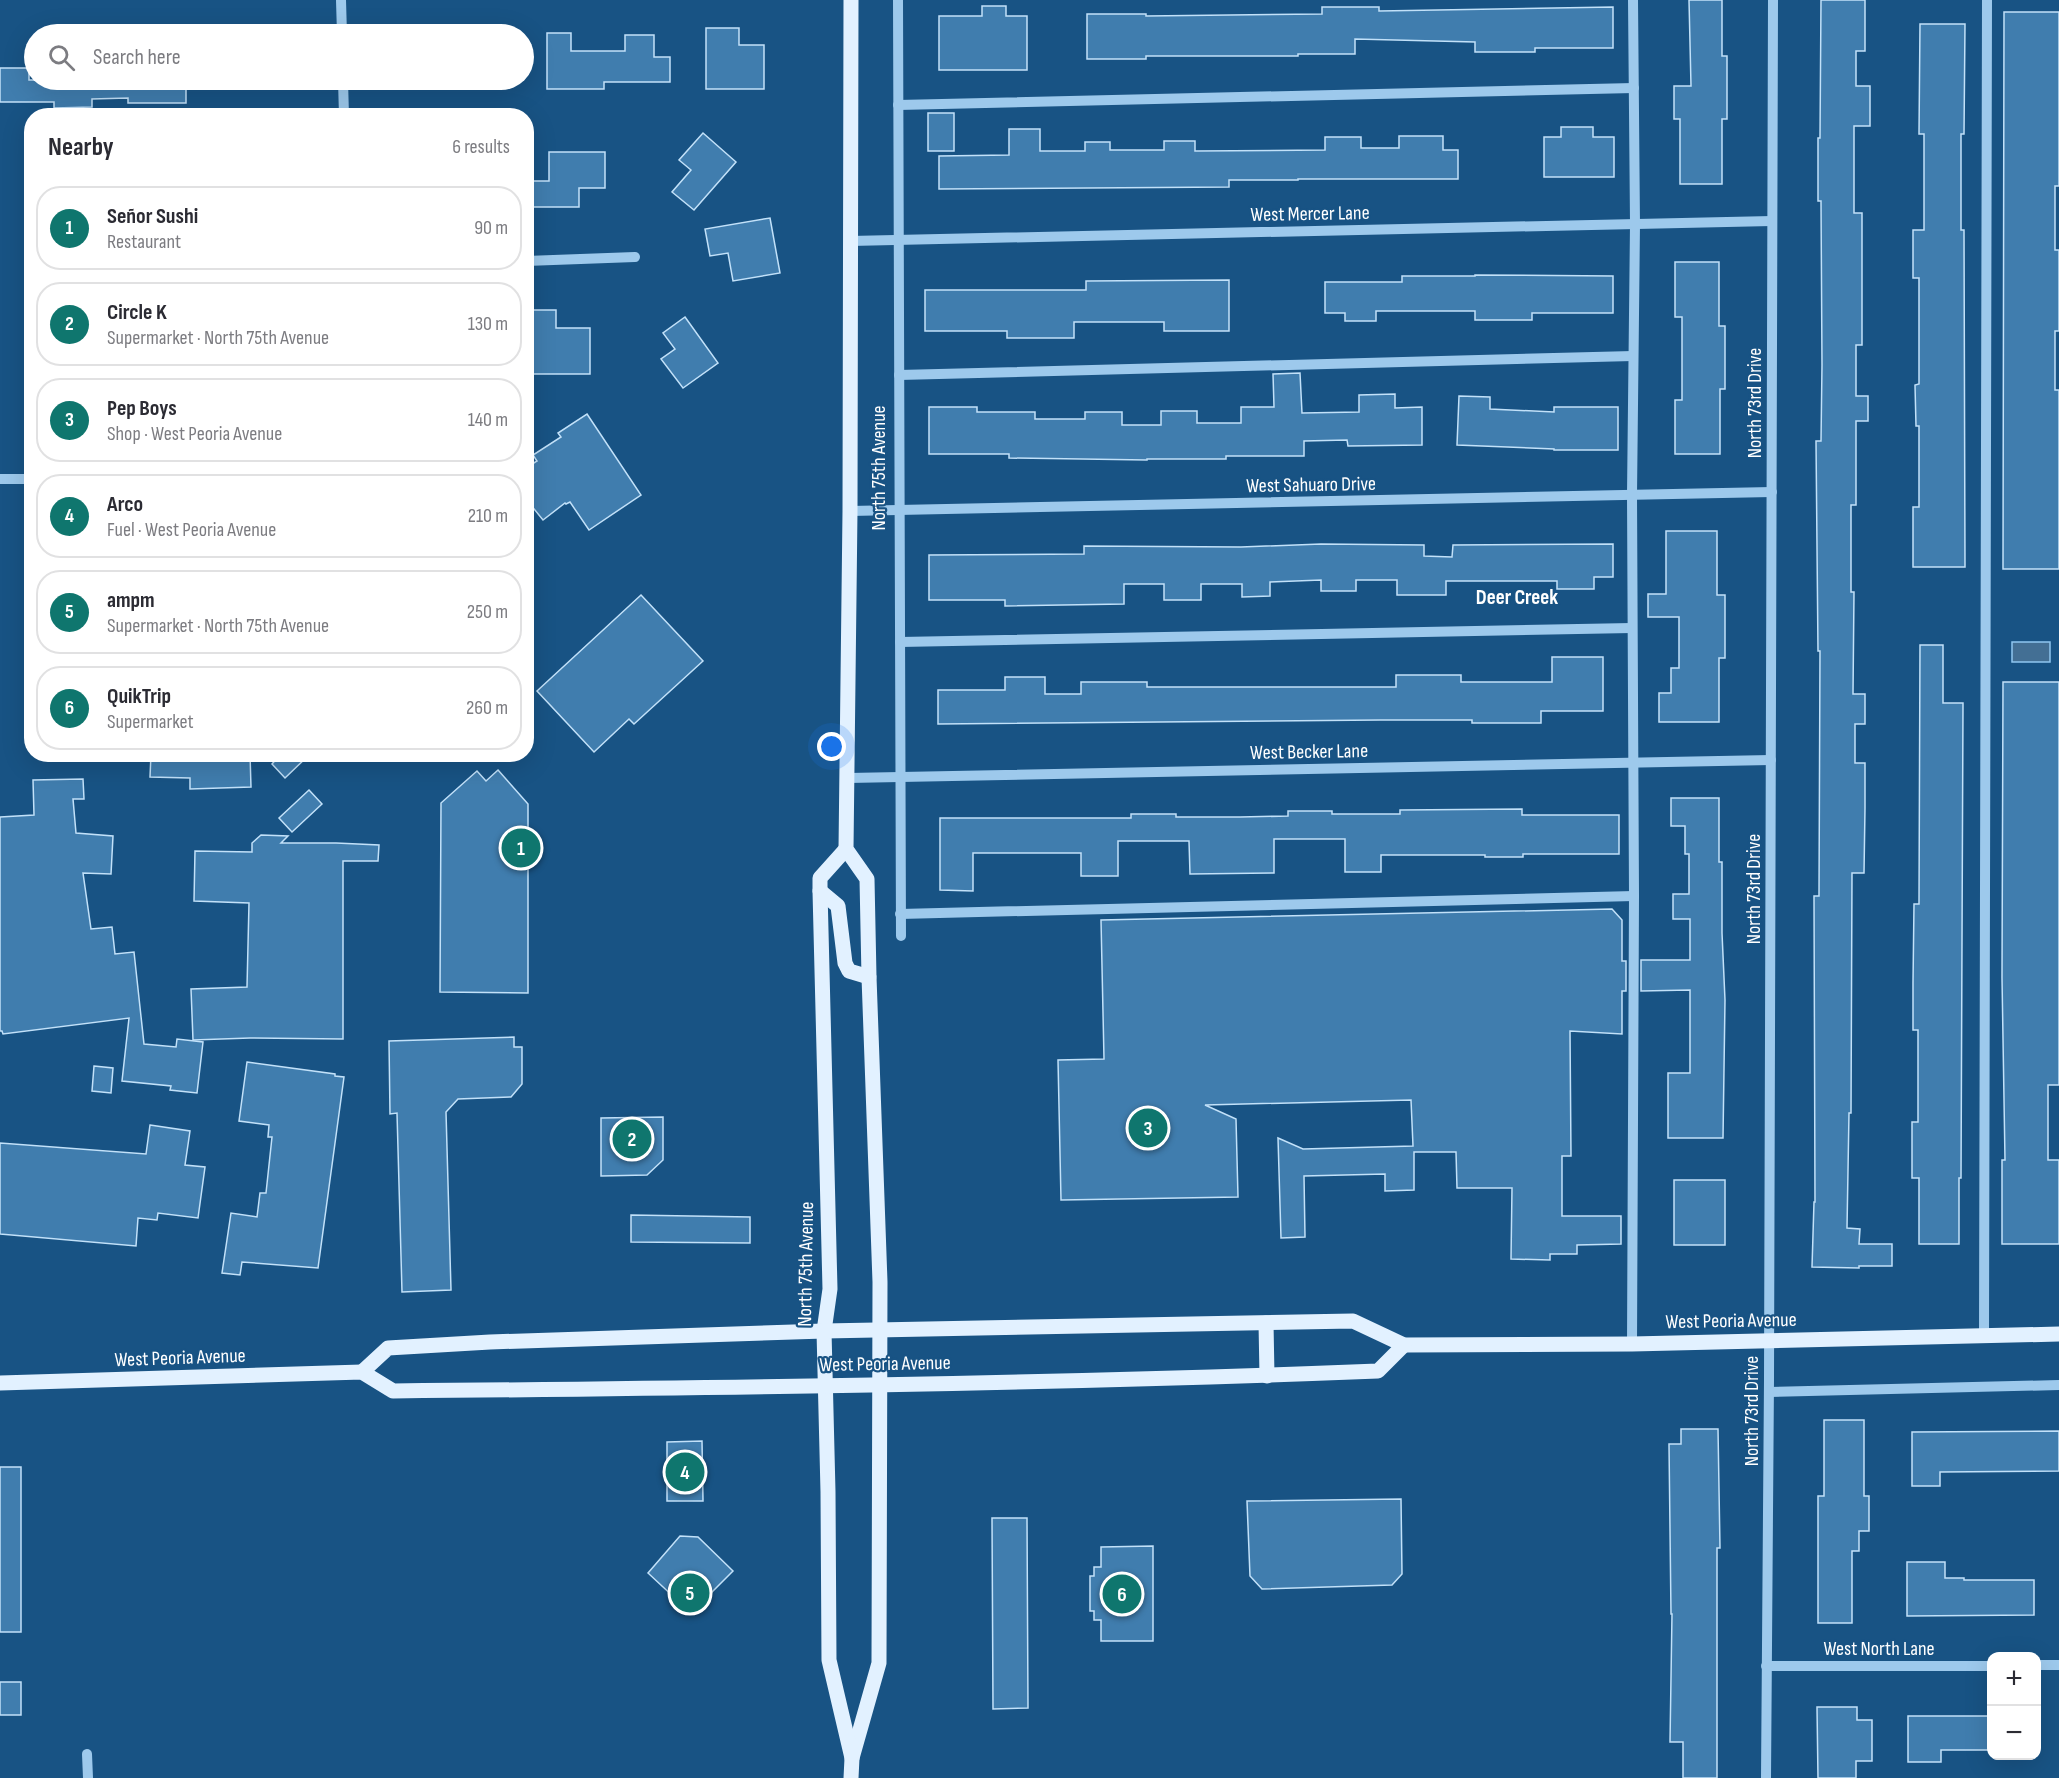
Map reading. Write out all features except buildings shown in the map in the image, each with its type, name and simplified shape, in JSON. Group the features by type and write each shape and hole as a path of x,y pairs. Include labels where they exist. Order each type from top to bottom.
{"main road":[{"name":"North 75th Avenue","path":"851,0 850,511 846,849 867,879 880,1282 879,1663 852,1758 851,1778"},
{"name":"North 75th Avenue","path":"846,849 820,878 820,891 830,1289 824,1331 828,1660 852,1758"},
{"path":"820,891 838,906 845,963 849,971 869,977"},
{"name":"West Peoria Avenue","path":"362,1372 388,1348 824,1331 1353,1321 1404,1345 1632,1344 2059,1335"},
{"path":"1266,1323 1267,1376"},
{"name":"West Peoria Avenue","path":"0,1383 362,1372 393,1391 826,1386 1267,1376 1378,1371 1404,1345"}],"street":[{"path":"341,0 342,24"},
{"name":"North 75th Avenue","path":"898,0 901,936"},
{"path":"1632,1344 1634,0"},
{"name":"North 73rd Drive","path":"1766,1778 1773,0"},
{"path":"1984,1335 1987,0"},
{"path":"898,105 1634,88"},
{"path":"343,90 344,108"},
{"name":"West Mercer Lane","path":"850,241 1772,221"},
{"path":"534,261 635,257"},
{"path":"899,375 1634,356"},
{"path":"0,479 24,479"},
{"name":"West Sahuaro Drive","path":"850,511 1772,492"},
{"path":"900,642 1632,628"},
{"name":"West Becker Lane","path":"848,778 1771,760"},
{"path":"900,914 1634,896"},
{"path":"1769,1392 2059,1385"},
{"path":"2041,1665 2059,1665"},
{"name":"West North Lane","path":"1767,1666 1987,1666"},
{"path":"87,1754 88,1778"}],"water":[{"path":"2012,642 2050,642 2050,662 2012,662"}],"place":[{"name":"Señor Sushi","path":"521,848"},
{"name":"Pep Boys","path":"1148,1128"},
{"name":"Circle K","path":"632,1139"},
{"name":"Arco","path":"685,1472"},
{"name":"ampm","path":"690,1593"},
{"name":"QuikTrip","path":"1122,1594"}],"district":[{"name":"Deer Creek","path":"1517,597"}]}
